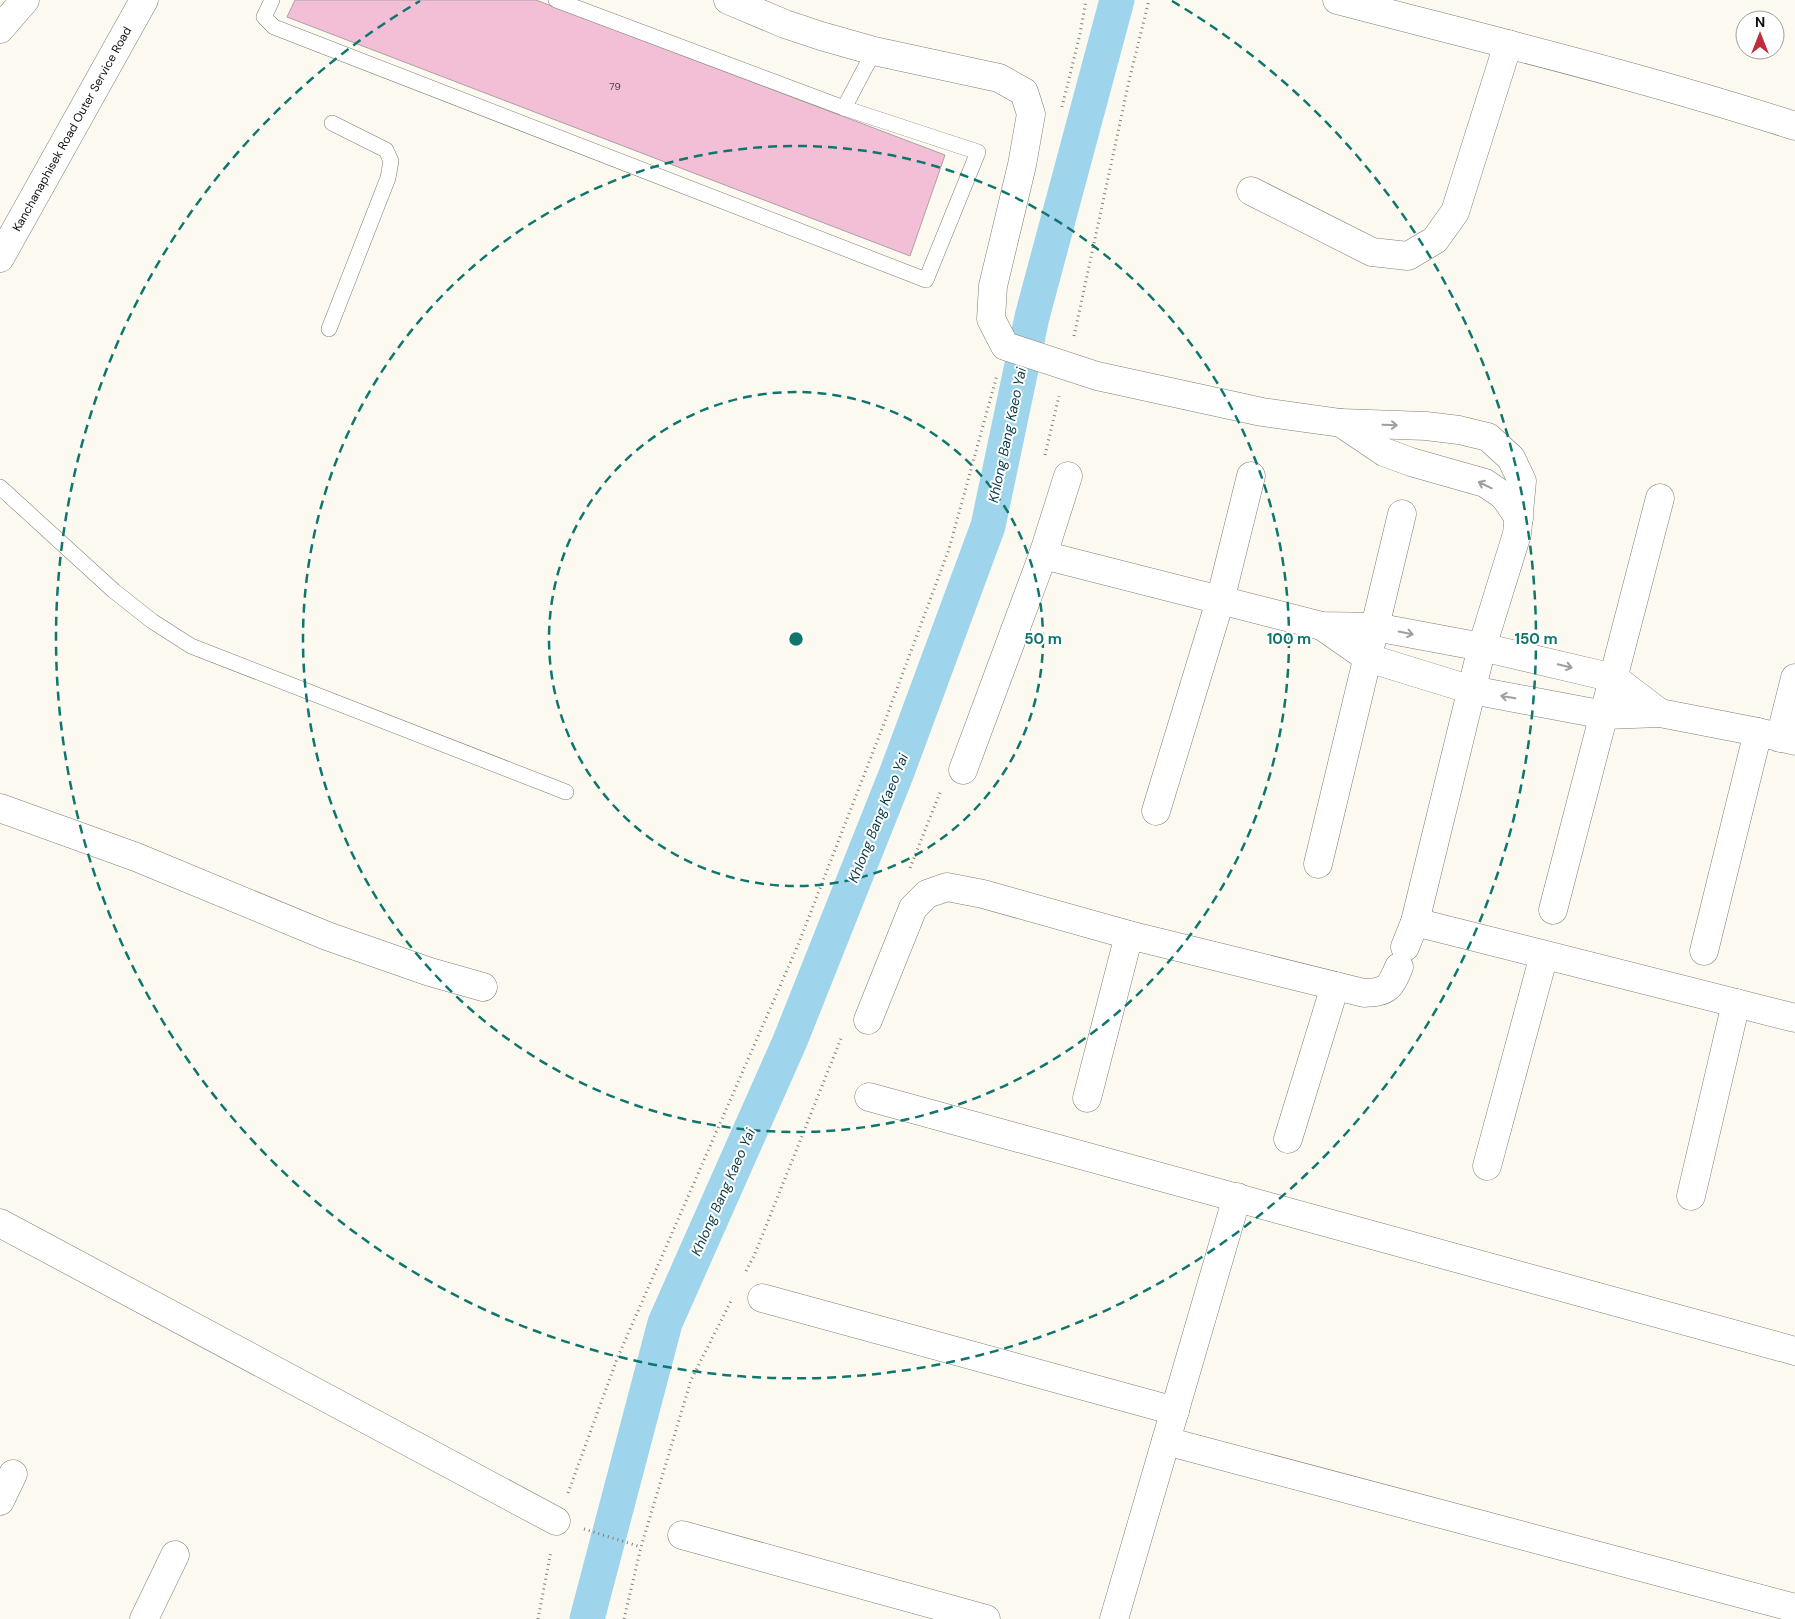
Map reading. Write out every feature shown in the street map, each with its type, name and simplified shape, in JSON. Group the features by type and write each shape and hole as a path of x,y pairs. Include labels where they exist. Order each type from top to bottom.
{"main road":[{"path":"0,29 24,0"},
{"name":"Kanchanaphisek Road Outer Service Road","path":"0,258 144,0"},
{"path":"728,0 785,24 874,50 999,78 1024,92 1031,114 1022,165 993,286 991,319 1005,346 1096,376 1262,412 1341,423 1426,426 1459,430 1488,438 1511,458 1522,481 1517,534 1482,647 1406,945 1391,986 1381,992 1364,993 1129,935 983,894 947,887 927,894 914,908 868,1020"},
{"path":"1337,0 1508,44 1741,108 1795,126"},
{"path":"1251,191 1372,252 1408,256 1435,240 1455,212 1508,44"},
{"path":"1341,423 1384,452 1411,462 1485,483 1504,496 1519,518"},
{"path":"962,770 1043,555 1068,476"},
{"path":"1156,811 1220,601 1251,476"},
{"path":"1554,910 1660,498"},
{"path":"1318,864 1402,514"},
{"path":"1043,555 1322,626 1375,627 1482,647 1614,678 1660,713"},
{"path":"1322,626 1368,658 1472,690 1605,715 1660,713 1778,737"},
{"path":"1704,950 1778,737 1795,678"},
{"path":"0,808 136,857 327,936 430,972 483,987"},
{"path":"1087,1098 1129,935"},
{"path":"1406,945 1544,955 1795,1018"},
{"path":"1487,1166 1544,955"},
{"path":"1288,1139 1335,986"},
{"path":"1691,1196 1736,1003"},
{"path":"869,1097 1795,1351"},
{"path":"1114,1619 1238,1197"},
{"path":"0,1224 556,1521"},
{"path":"762,1298 1175,1411"},
{"path":"1166,1441 1795,1608"},
{"path":"0,1501 13,1474"},
{"path":"682,1534 986,1619"},
{"path":"144,1619 175,1555"}],"lane":[{"path":"272,0 264,17 274,26 926,280 978,152 844,108 556,0"},
{"path":"844,108 874,50"},
{"path":"329,329 388,178 391,161 386,150 332,123"},
{"path":"0,488 114,591 152,621 191,646 566,792"}],"path":[{"path":"1060,114 1080,34 1086,0"},
{"path":"1072,345 1129,80 1149,0"},
{"path":"538,1619 556,1521 617,1359 798,945 949,549 1005,346"},
{"path":"1044,460 1060,393"},
{"path":"909,871 941,789"},
{"path":"745,1273 754,1256 843,1036"},
{"path":"624,1619 641,1547 691,1380 731,1300"},
{"path":"556,1521 641,1547"}],"building":[{"path":"295,0 536,0 945,155 910,256 287,17"}],"waterway":[{"name":"Khlong Bang Kaeo Yai","path":"587,1619 665,1323 790,1041 897,772 988,526 1032,317 1117,0"}]}
